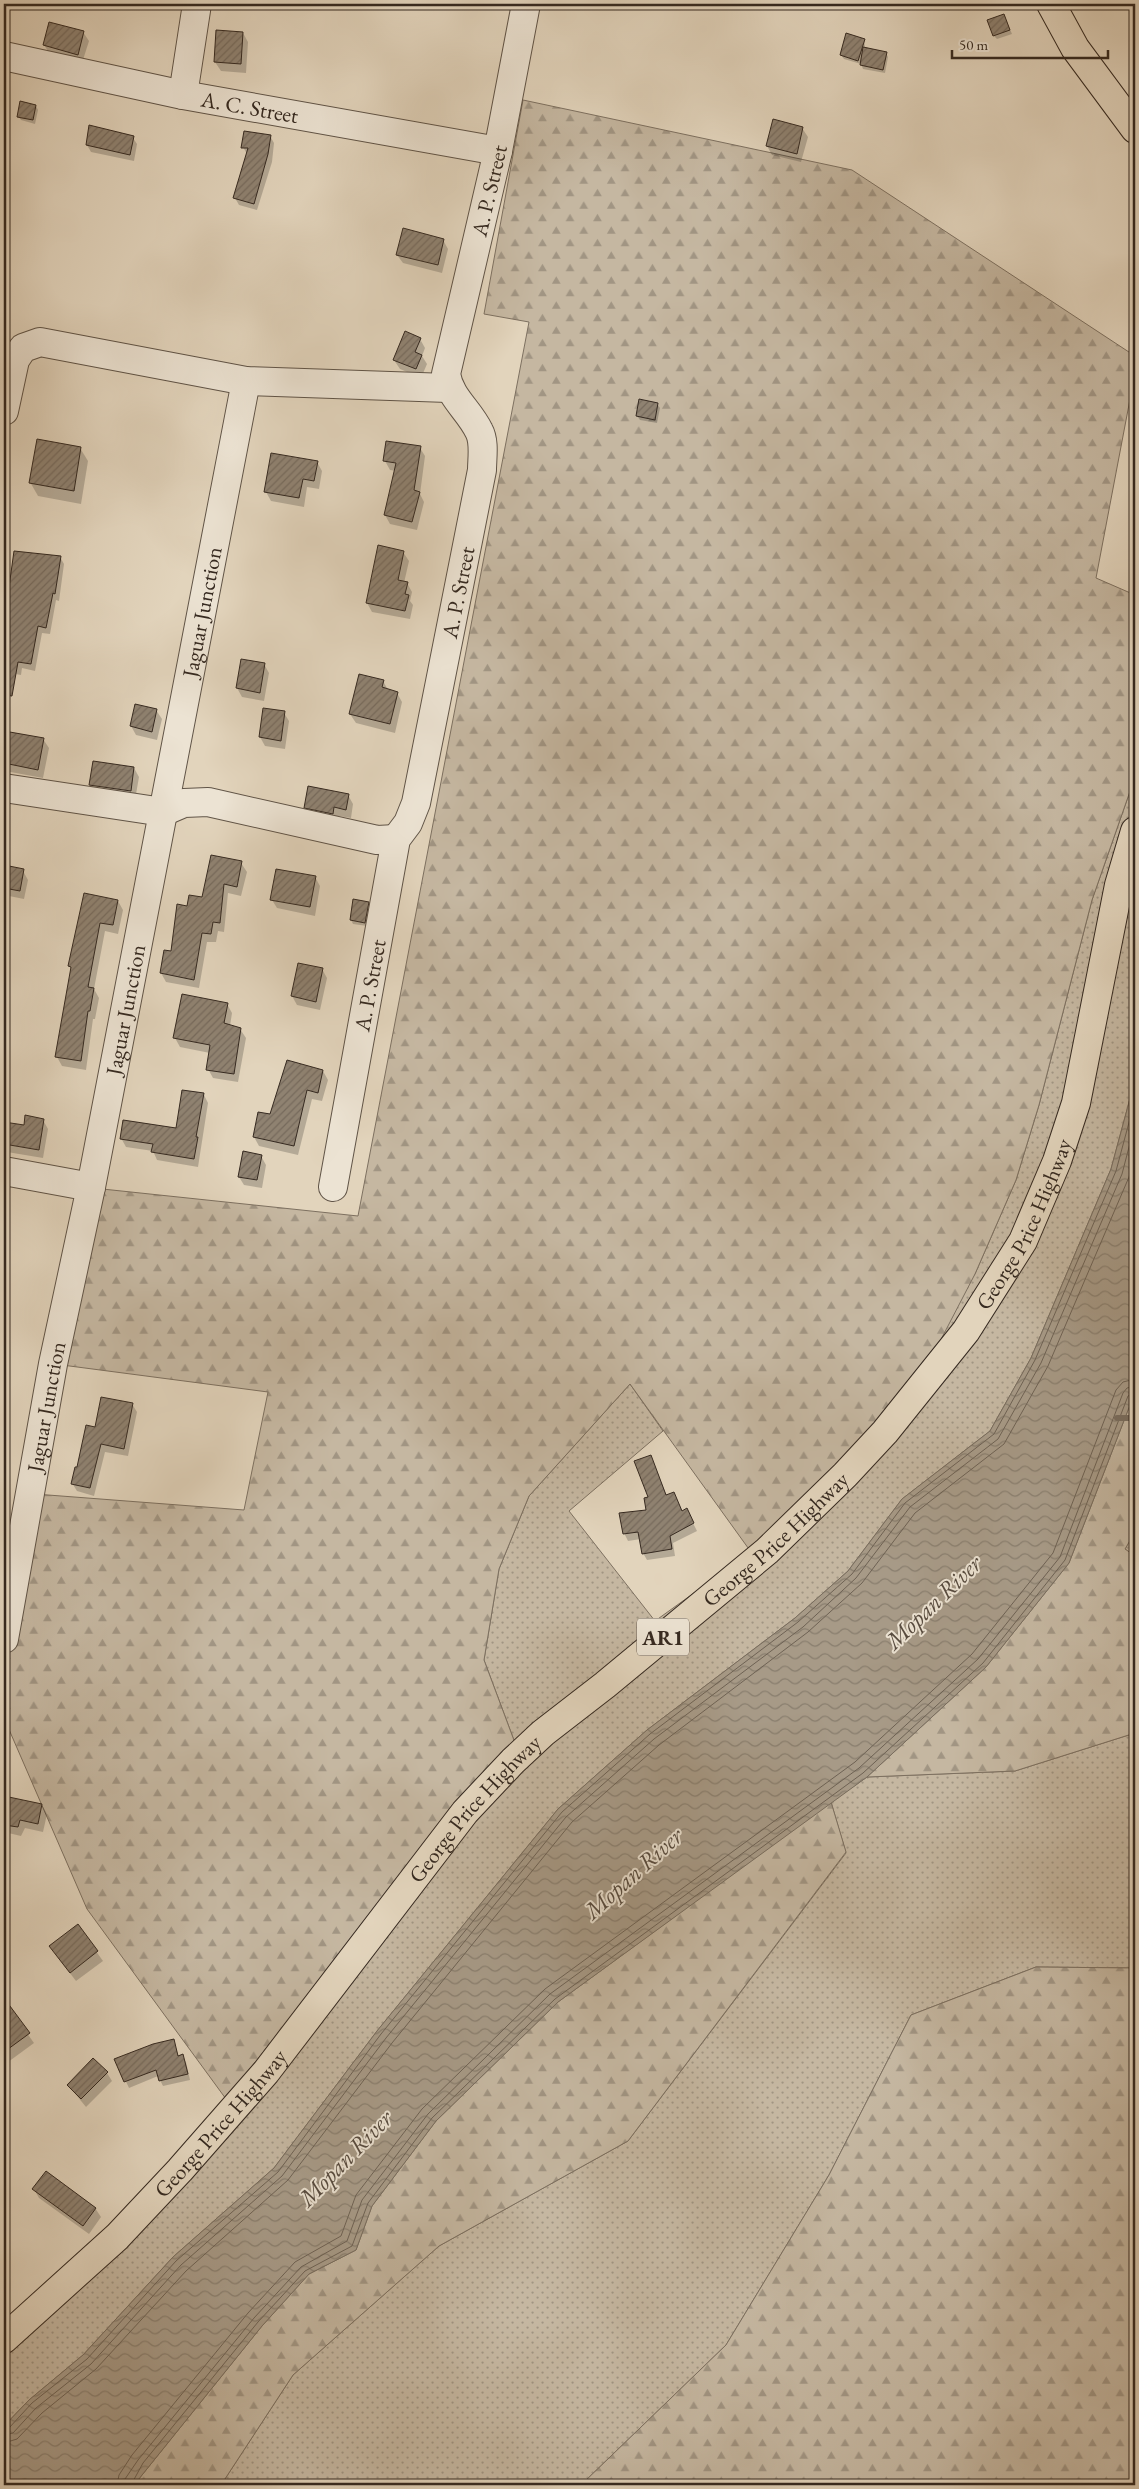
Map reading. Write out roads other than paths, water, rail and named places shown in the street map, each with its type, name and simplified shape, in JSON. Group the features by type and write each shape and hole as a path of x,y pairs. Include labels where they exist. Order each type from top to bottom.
{"highway":[{"path":"1051,4 1075,48 1135,129"},
{"name":"George Price Highway","path":"4,2339 117,2237 180,2170 266,2072 465,1812 513,1761 542,1733 605,1685 767,1551 885,1432 966,1331 1023,1241 1057,1161 1076,1104 1119,885 1135,831"}],"street":[{"path":"184,95 197,4"},
{"name":"A. P. Street","path":"333,1188 396,839 408,823 416,803 482,470 483,450 480,432 448,388 446,374 448,358 498,151 526,4"},
{"name":"A. C. Street","path":"4,56 184,95 498,151"},
{"path":"4,411 15,360 23,348 40,342 246,381 448,388"},
{"name":"Jaguar Junction","path":"4,1638 14,1532 91,1187 246,381"},
{"path":"4,788 163,812 184,803 208,802 377,840 396,839"},
{"path":"4,1171 91,1187"}],"water":[{"name":"Mopan River","path":"1135,1080 1135,1392 1069,1563 986,1667 867,1777 558,2002 436,2121 372,2206 356,2250 309,2274 262,2326 134,2485 4,2485 4,2426 29,2400 83,2355 173,2257 274,2168 377,2031 558,1809 647,1730 795,1618 848,1571 902,1499 990,1431 1031,1358 1111,1169"}],"waterway":[{"path":"1117,1418 1135,1418"}]}
